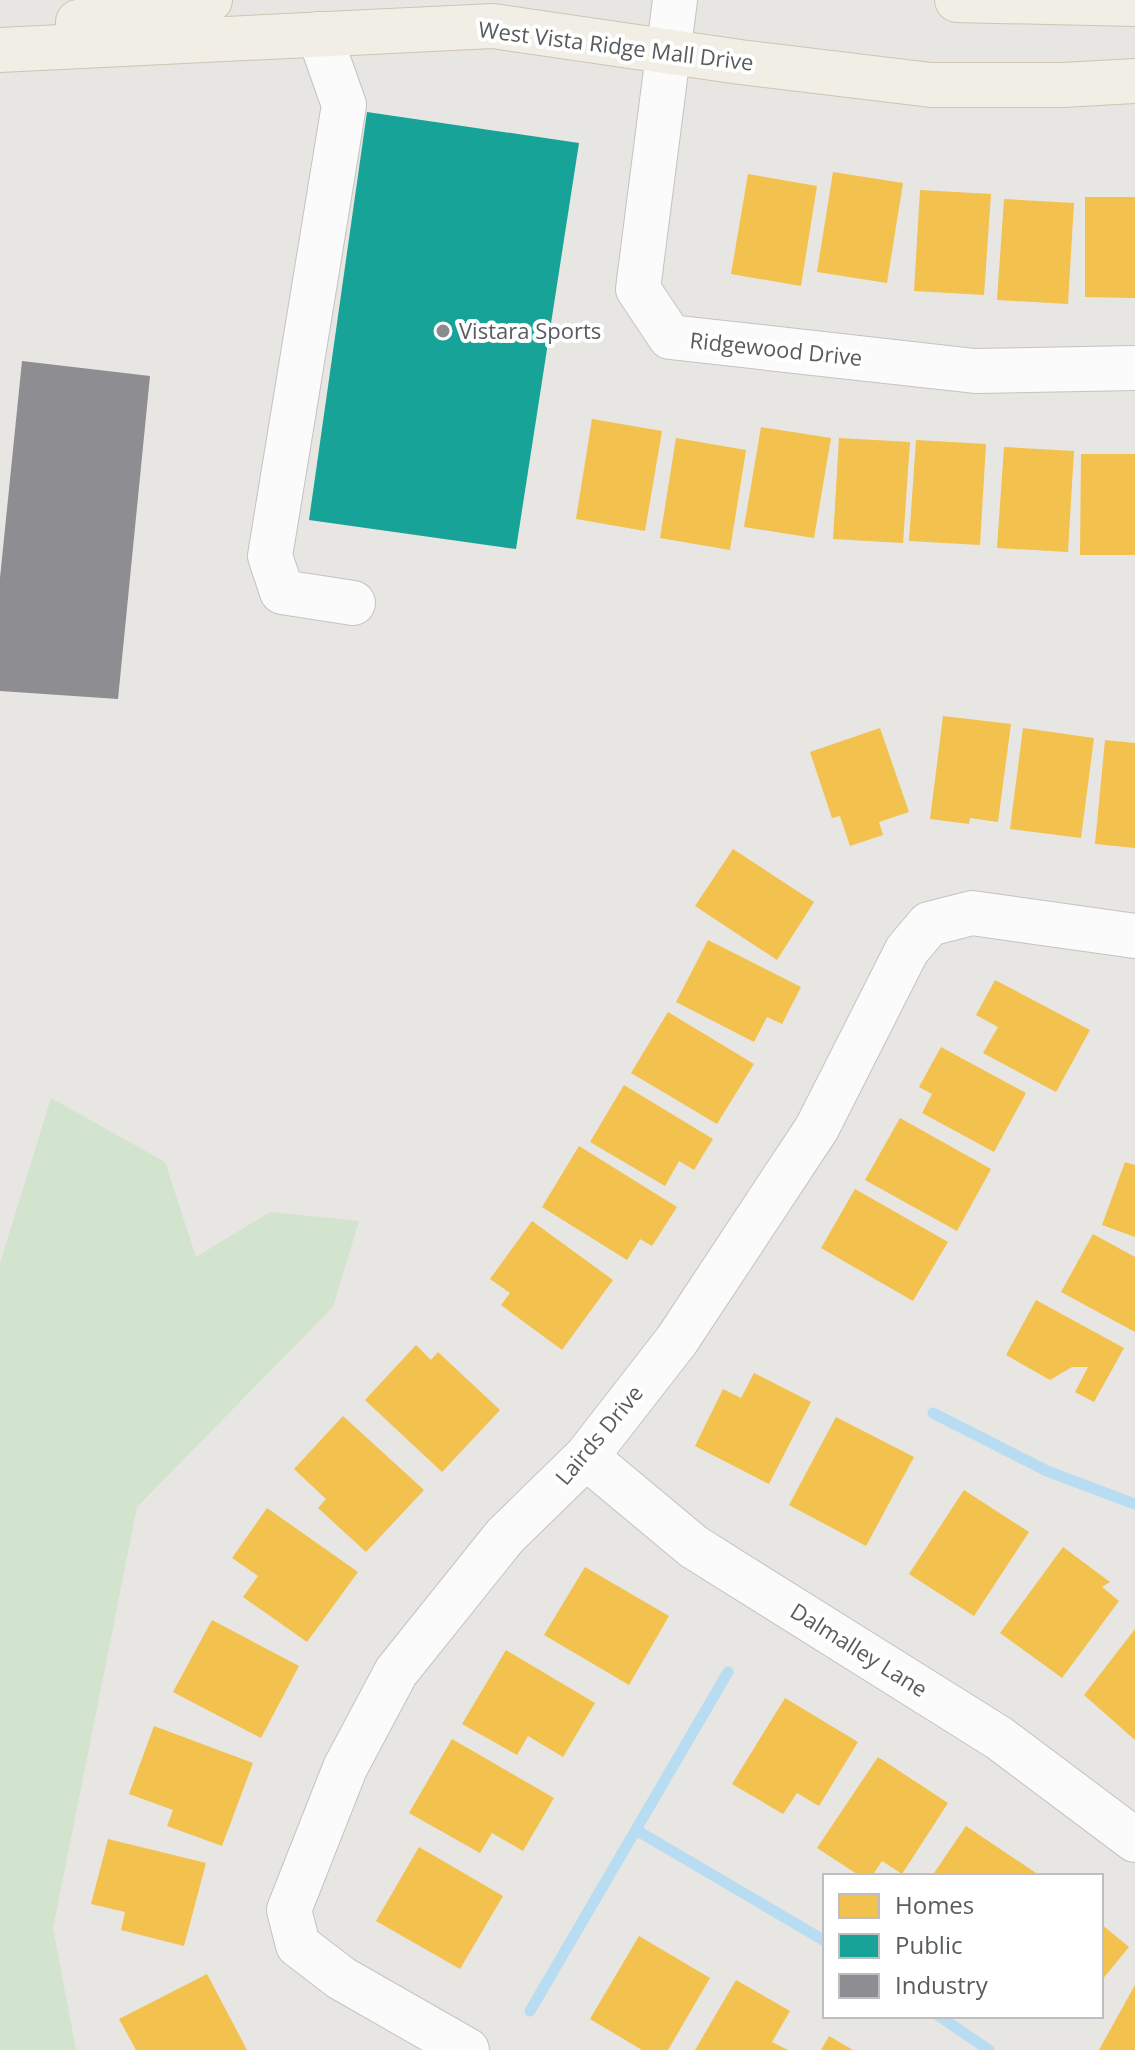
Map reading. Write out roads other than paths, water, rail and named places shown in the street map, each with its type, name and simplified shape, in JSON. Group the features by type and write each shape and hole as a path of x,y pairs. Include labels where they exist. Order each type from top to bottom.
{"main road":[{"path":"8,49 54,26 210,0"},
{"path":"957,0 1135,4"},
{"name":"West Vista Ridge Mall Drive","path":"8,49 493,26 740,62 931,85 1063,85 1135,81"}],"street":[{"name":"Ridgewood Drive","path":"675,0 638,289 670,337 975,371 1135,368"},
{"path":"319,34 344,105 270,556 282,592 353,603"},
{"name":"Lairds Drive","path":"467,2050 341,1978 298,1945 289,1910 345,1768 396,1672 505,1536 586,1457 677,1340 817,1128 907,950 929,924 972,913 1135,936"},
{"name":"Dalmalley Lane","path":"586,1457 694,1547 999,1738 1135,1840"}],"waterway":[{"path":"933,1413 1047,1471 1135,1504"},
{"path":"530,2011 728,1672"},
{"path":"636,1830 823,1940"},
{"path":"942,2018 989,2050"}],"place":[{"name":"Vistara Sports","path":"443,331"}]}
